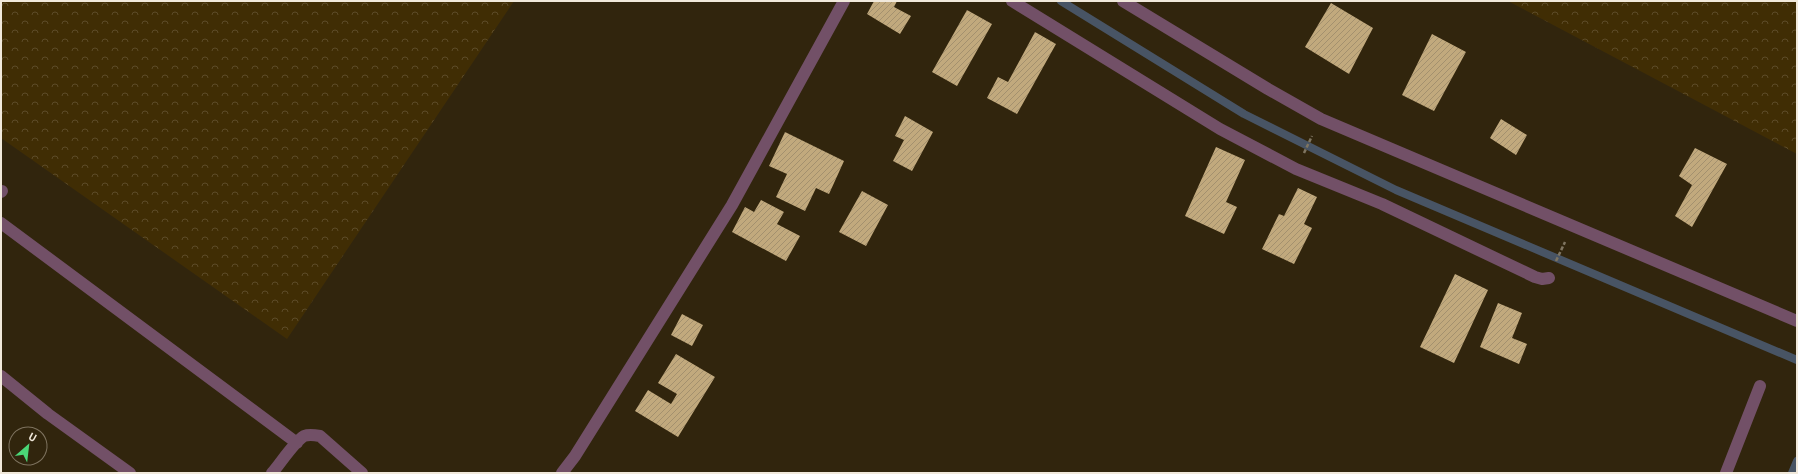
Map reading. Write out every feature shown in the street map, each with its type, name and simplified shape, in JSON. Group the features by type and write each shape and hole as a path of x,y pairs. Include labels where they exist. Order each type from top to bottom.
{"street":[{"path":"562,473 575,456 732,204 844,1"},
{"path":"1012,1 1220,129 1296,169 1382,204 1535,277 1542,279 1549,278"},
{"path":"1123,1 1268,90 1321,119 1797,321"},
{"path":"1,223 297,443"},
{"path":"1,376 48,414 130,473"},
{"path":"1726,473 1760,386"},
{"path":"272,473 304,436 312,434 320,436 362,473"}],"path":[{"path":"1303,156 1315,131"},
{"path":"1556,262 1565,240"}],"green space":[{"path":"1,1 514,1 287,339 1,138"},
{"path":"1508,1 1797,1 1797,154"}],"building":[{"path":"874,1 897,1 894,7 911,16 900,34 867,14"},
{"path":"1331,3 1373,28 1349,74 1305,47"},
{"path":"967,10 992,24 957,86 932,72"},
{"path":"1035,32 1056,44 1017,114 987,98 998,77 1008,82"},
{"path":"1432,34 1466,52 1434,111 1402,95"},
{"path":"905,116 933,132 912,171 893,161 904,140 895,136"},
{"path":"1501,119 1527,135 1516,155 1490,138"},
{"path":"785,132 844,161 829,194 816,188 805,211 776,197 787,174 769,166"},
{"path":"1216,147 1245,160 1226,202 1237,207 1224,234 1185,216"},
{"path":"1695,148 1727,164 1692,227 1675,216 1692,185 1679,176"},
{"path":"1298,188 1317,197 1304,224 1312,228 1294,264 1262,249 1279,214 1284,216"},
{"path":"862,191 888,205 866,246 839,232"},
{"path":"761,200 784,212 777,224 800,236 786,261 732,232 745,207 754,212"},
{"path":"1455,274 1488,290 1454,363 1420,347"},
{"path":"1498,303 1522,313 1512,338 1527,344 1519,364 1480,347"},
{"path":"682,314 703,325 692,346 671,335"},
{"path":"676,354 715,377 678,437 635,411 648,390 671,404 677,394 658,383"}],"waterway":[{"path":"1061,1 1244,114 1396,190 1797,360"},
{"path":"1792,473 1797,461"}]}
